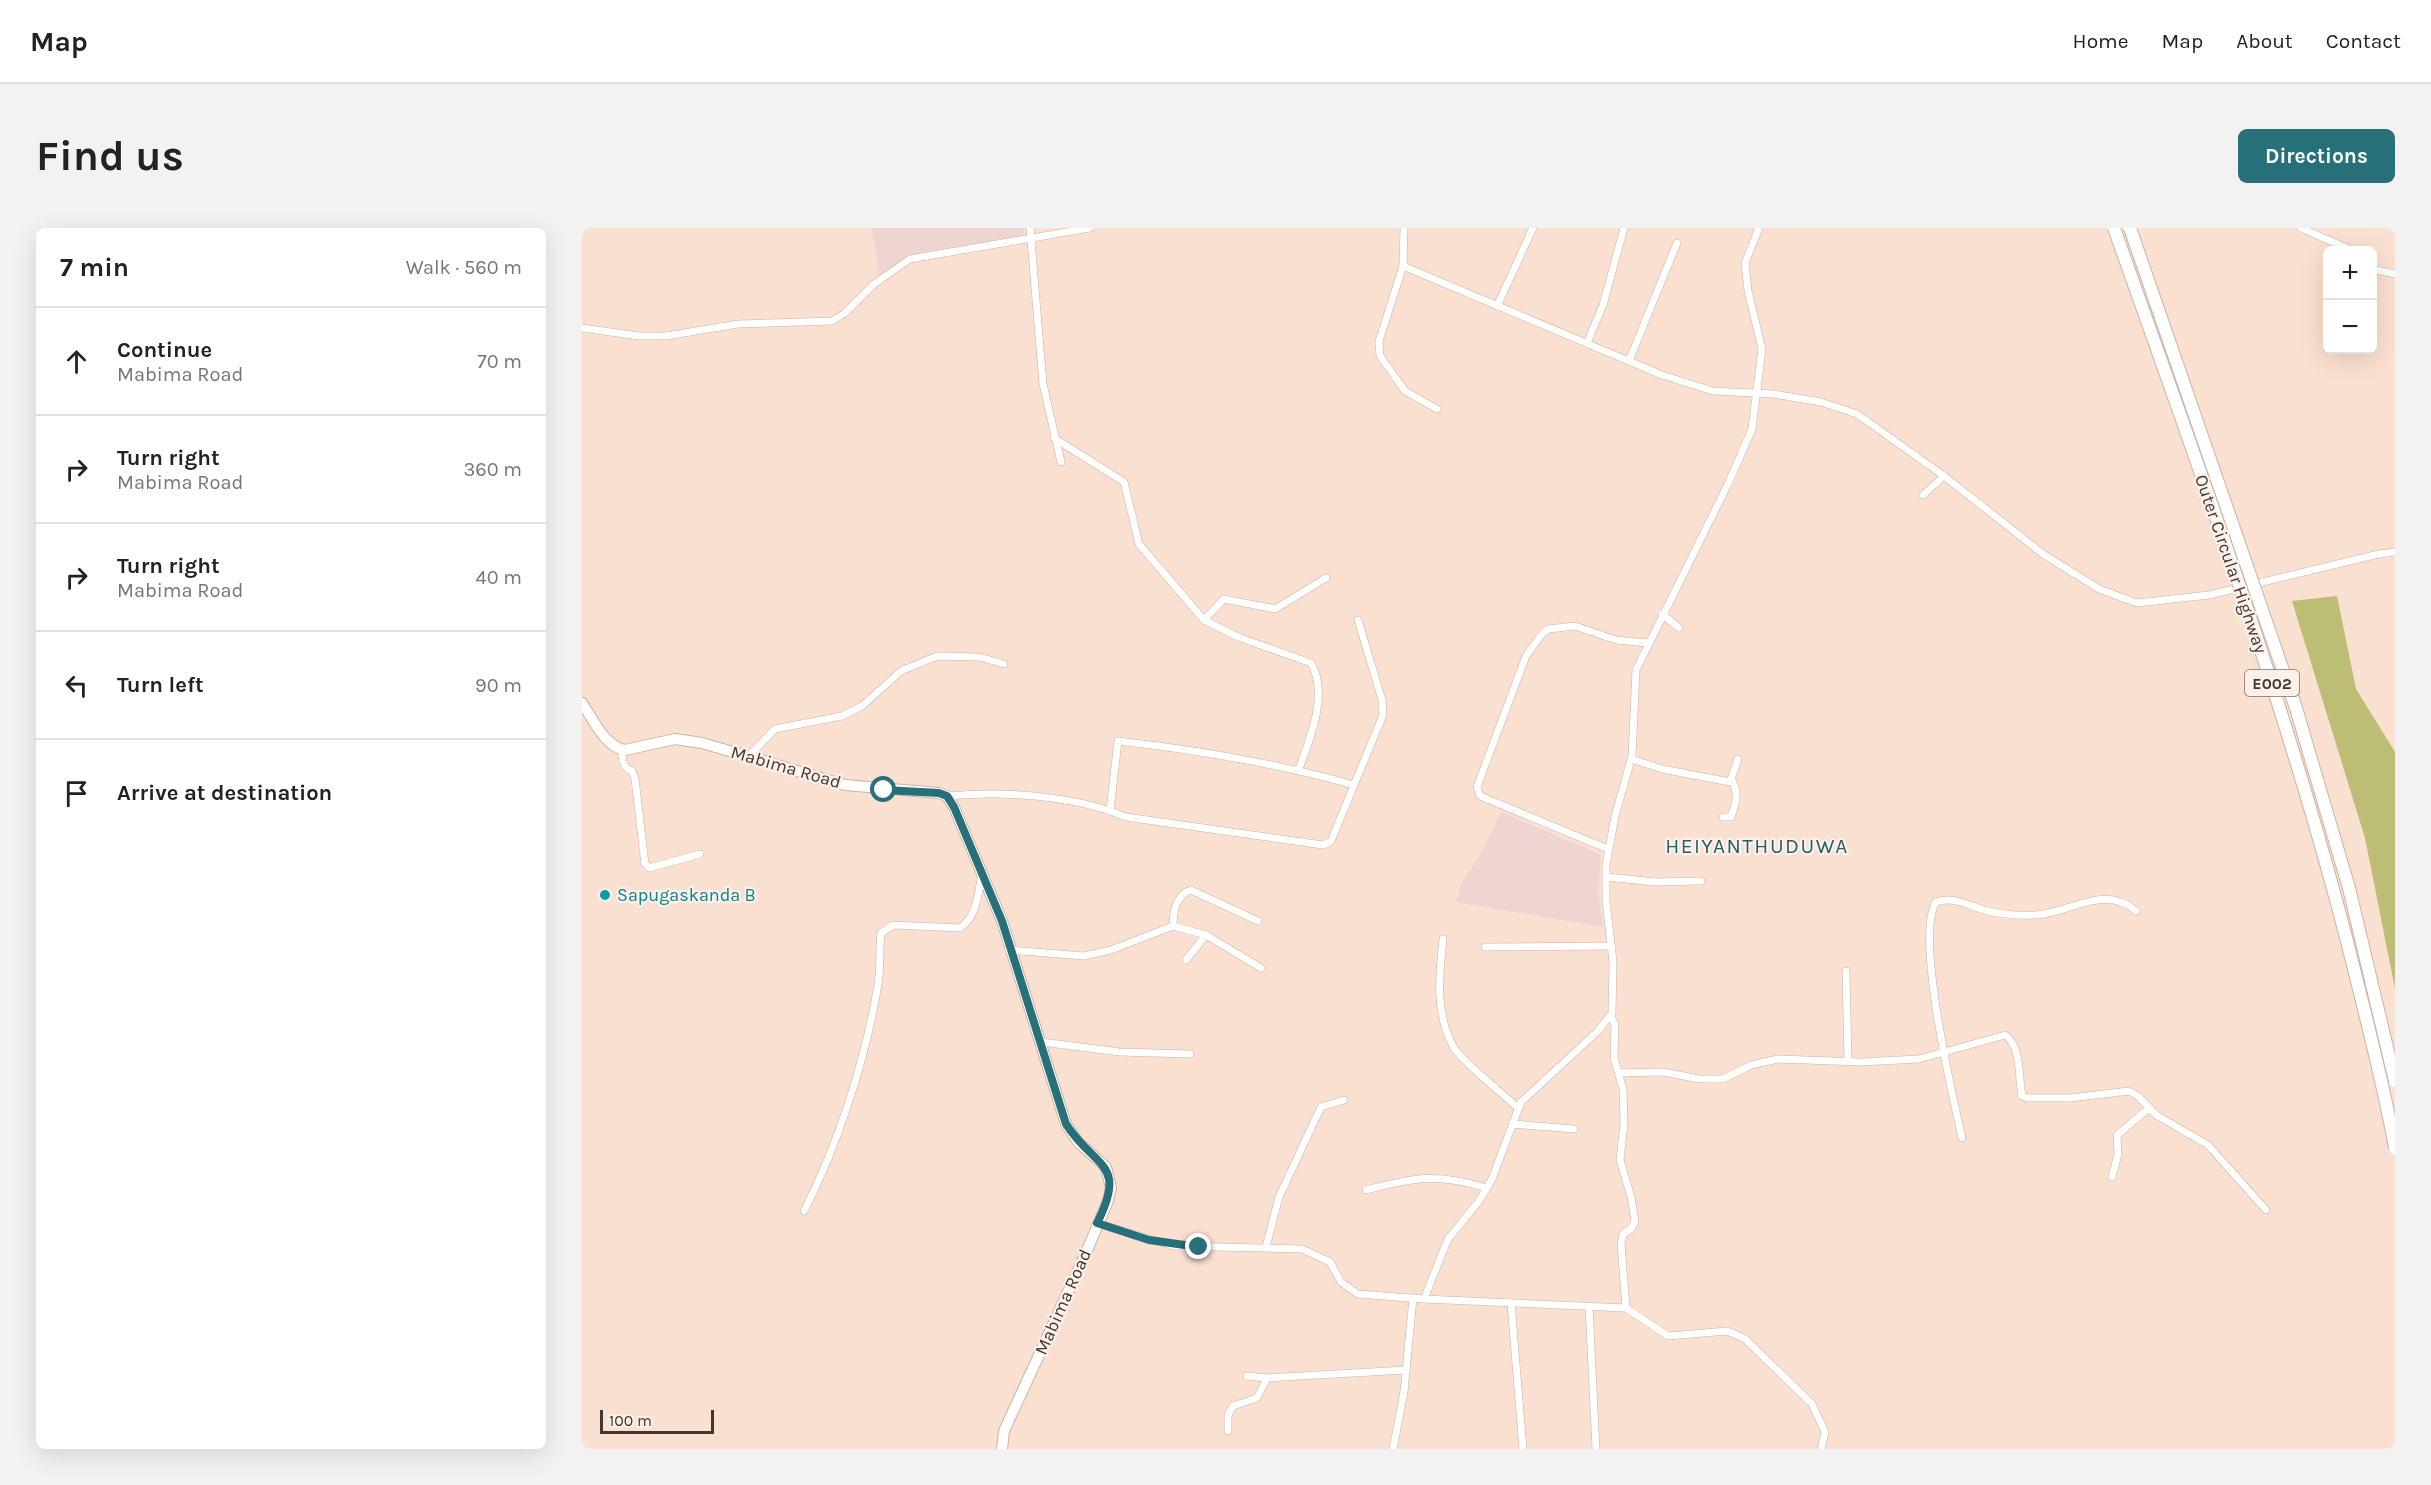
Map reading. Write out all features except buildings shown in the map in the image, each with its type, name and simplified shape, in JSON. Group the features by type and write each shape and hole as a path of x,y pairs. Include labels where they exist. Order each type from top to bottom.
{"highway":[{"name":"Outer Circular Highway","path":"2114,228 2283,714 2334,889 2387,1104 2395,1148"},
{"name":"Outer Circular Highway","path":"2130,228 2296,708 2349,888 2395,1081"}],"main road":[{"path":"582,703 610,743 622,750"},
{"name":"Mabima Road","path":"622,750 675,740 702,743 845,785 929,791 947,796 1002,921 1009,950 1066,1124 1078,1142 1106,1167 1110,1176 1108,1202 1004,1431 1002,1449"}],"street":[{"path":"1030,228 1043,384 1053,438 1061,462"},
{"path":"582,328 639,336 666,336 738,324 831,321 845,313 874,284 910,259 1090,228"},
{"path":"1404,228 1403,266 1379,341 1380,356 1406,391 1437,409"},
{"path":"1497,306 1533,228"},
{"path":"1587,343 1603,305 1624,228"},
{"path":"1626,1308 1622,1260 1623,1234 1632,1228 1635,1221 1631,1197 1620,1160 1624,1123 1619,1073 1614,1058 1615,1024 1611,1017 1613,987 1606,877 1608,849 1631,759 1636,670 1647,643 1746,444 1754,420 1762,349 1748,291 1745,263 1759,228"},
{"path":"2301,228 2342,246"},
{"path":"1629,361 1677,243"},
{"path":"1403,266 1662,375 1713,391 1821,402 1857,414 1944,476 2043,554 2099,589 2138,603 2209,595 2395,552"},
{"path":"2377,270 2395,274"},
{"path":"1053,438 1124,482 1139,544 1204,620 1238,637 1311,663 1317,674 1314,729 1299,769"},
{"path":"1923,495 1944,476"},
{"path":"1204,620 1224,599 1275,609 1326,578"},
{"path":"1662,614 1679,628"},
{"path":"947,796 988,792 1037,797 1110,810 1126,817 1323,845 1331,841 1383,715 1382,700 1358,620"},
{"path":"1608,849 1480,796 1476,787 1526,656 1542,634 1548,629 1575,626 1616,640 1647,643"},
{"path":"748,757 776,729 842,716 862,706 901,671 937,656 979,657 1004,664"},
{"path":"1110,810 1118,741 1208,751 1299,769 1354,784"},
{"path":"622,750 622,760 627,769 632,771 635,779 645,864 649,868 700,854"},
{"path":"1631,759 1704,779 1726,782 1732,780"},
{"path":"1723,817 1731,817 1733,812 1737,790 1732,780 1738,759"},
{"path":"804,1211 823,1173 850,1095 879,982 881,933 893,926 960,928 968,923 982,872"},
{"path":"1606,877 1656,882 1701,881"},
{"path":"1173,926 1174,909 1182,895 1191,890 1258,921"},
{"path":"1962,1138 1943,1053 1928,921 1936,902 1954,899 1986,910 2034,915 2088,902 2116,899 2136,911"},
{"path":"1009,950 1084,956 1112,950 1173,926 1206,935 1261,968"},
{"path":"1186,960 1206,935"},
{"path":"1443,939 1438,983 1445,1021 1455,1048 1518,1108"},
{"path":"1485,946 1611,946"},
{"path":"1846,971 1848,1061"},
{"path":"1424,1299 1448,1239 1487,1188 1518,1108 1527,1095 1611,1017"},
{"path":"1619,1073 1663,1072 1699,1079 1723,1079 1751,1065 1778,1059 1848,1061 1919,1059 2005,1035 2011,1039 2015,1050 2022,1096 2070,1098 2129,1091 2138,1096 2148,1109 2208,1145 2266,1210"},
{"path":"1041,1042 1120,1053 1190,1054"},
{"path":"1266,1247 1279,1197 1321,1107 1344,1100"},
{"path":"2112,1177 2118,1154 2115,1140 2117,1135 2148,1109"},
{"path":"1512,1124 1574,1129"},
{"path":"1366,1190 1416,1178 1435,1177 1463,1180 1487,1188"},
{"path":"1097,1223 1173,1246 1302,1249 1330,1262 1341,1282 1349,1290 1358,1294 1626,1308 1668,1336 1727,1331 1744,1338 1812,1404 1825,1432 1821,1449"},
{"path":"1393,1449 1406,1370 1413,1298"},
{"path":"1511,1303 1522,1449"},
{"path":"1589,1307 1596,1449"},
{"path":"1247,1376 1268,1378 1406,1370"},
{"path":"1228,1431 1228,1415 1233,1406 1257,1398 1268,1378"}],"shaded area":[{"path":"872,228 1024,228 1025,238 903,260 879,276"},
{"path":"1501,812 1601,855 1598,893 1603,927 1456,902 1462,883 1480,855"}],"green space":[{"path":"2337,596 2356,689 2395,752 2395,989 2365,838 2292,601"}],"place":[{"name":"Sapugaskanda B","path":"605,895"}],"district":[{"name":"HEIYANTHUDUWA","path":"1757,846"}],"route":[{"path":"884,790 939,793 947,796 954,807 1002,921 1018,979 1030,1007 1055,1095 1066,1124 1078,1142 1106,1167 1110,1176 1111,1188 1108,1202 1097,1223 1173,1246 1199,1247"}]}
